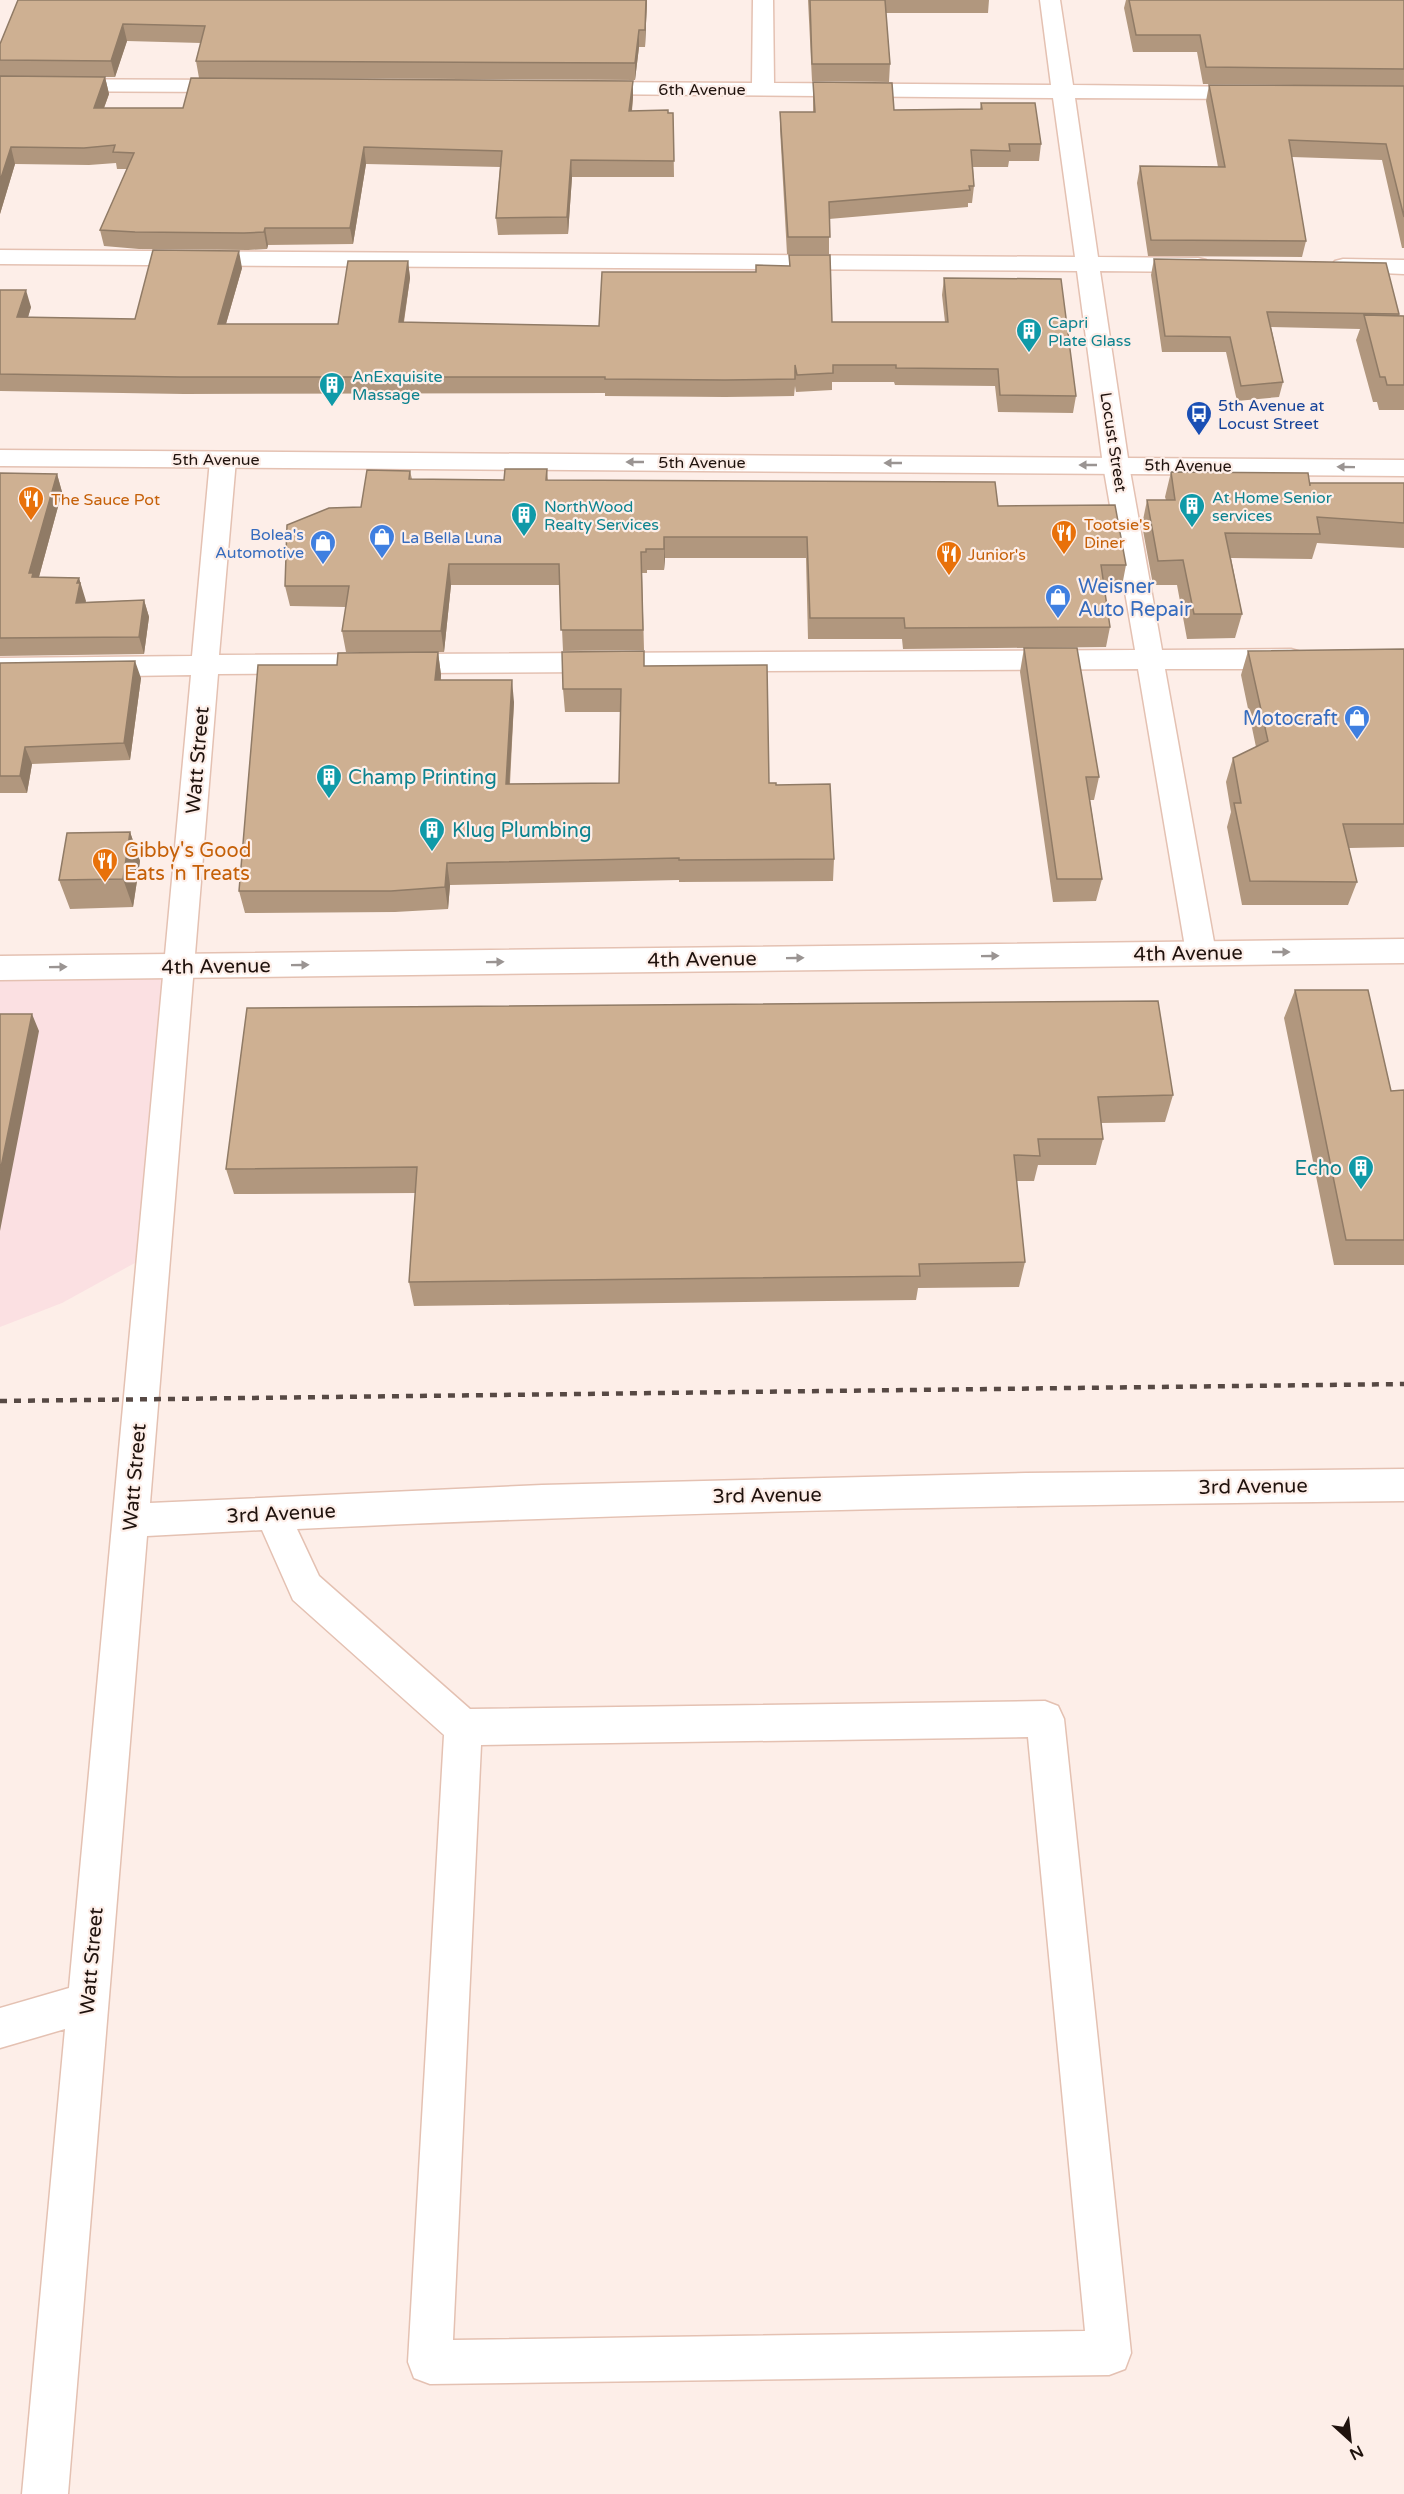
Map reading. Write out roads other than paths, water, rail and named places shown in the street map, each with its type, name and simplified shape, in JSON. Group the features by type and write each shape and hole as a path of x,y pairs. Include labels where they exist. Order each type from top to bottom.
{"street":[{"path":"763,0 763,90"},
{"name":"Locust Street","path":"1050,0 1116,465 1201,953"},
{"path":"0,85 250,87"},
{"name":"6th Avenue","path":"572,88 1274,93"},
{"path":"0,257 1216,265"},
{"path":"1322,266 1404,267"},
{"name":"5th Avenue","path":"0,458 1404,468"},
{"name":"Watt Street","path":"45,2494 223,460"},
{"path":"0,668 1312,659"},
{"name":"4th Avenue","path":"0,968 1404,951"},
{"name":"3rd Avenue","path":"130,1520 566,1500 1026,1489 1404,1485"},
{"path":"272,1513 306,1588 463,1727 1045,1719 1109,2353 430,2362 463,1727"},
{"path":"0,2028 87,2003"}],"railway":[{"path":"0,1401 1404,1384"}],"place":[{"name":"Capri Plate Glass","path":"1029,354"},
{"name":"AnExquisite Massage","path":"332,408"},
{"name":"5th Avenue at Locust Street","path":"1199,437"},
{"name":"The Sauce Pot","path":"31,522"},
{"name":"At Home Senior services","path":"1192,529"},
{"name":"NorthWood Realty Services","path":"524,538"},
{"name":"Tootsie's Diner","path":"1064,556"},
{"name":"La Bella Luna","path":"382,560"},
{"name":"Bolea's Automotive","path":"323,566"},
{"name":"Junior's","path":"949,577"},
{"name":"Weisner Auto Repair","path":"1058,620"},
{"name":"Motocraft","path":"1357,741"},
{"name":"Champ Printing","path":"329,800"},
{"name":"Klug Plumbing","path":"432,853"},
{"name":"Gibby's Good Eats 'n Treats","path":"105,884"},
{"name":"Echo","path":"1361,1191"}]}
